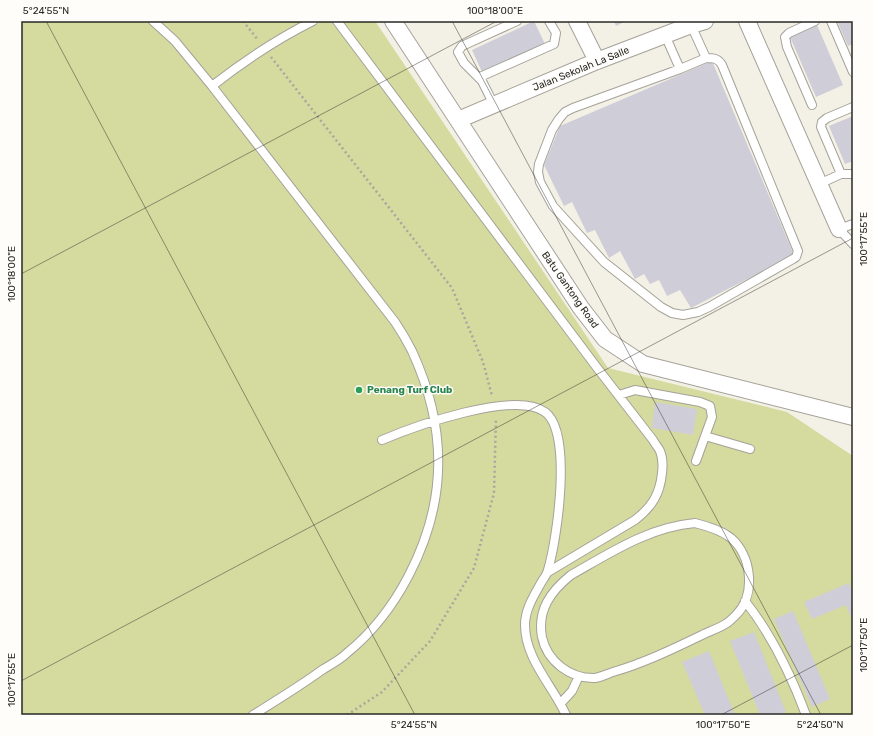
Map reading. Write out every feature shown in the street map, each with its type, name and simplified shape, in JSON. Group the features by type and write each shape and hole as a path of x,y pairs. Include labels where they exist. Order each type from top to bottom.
{"street":[{"name":"Batu Gantong Road","path":"393,21 581,308 605,340 643,364 853,417"},
{"path":"577,21 597,61"},
{"path":"747,21 819,184 846,226"},
{"name":"Jalan Sekolah La Salle","path":"458,120 597,61 698,23"}],"lane":[{"path":"153,21 175,41 212,86 395,322 414,356 428,390 435,422 439,474 433,512 419,555 399,593 376,625 348,653 254,715"},
{"path":"212,86 284,36 313,21"},
{"path":"337,21 619,395 660,452 663,463 658,495 646,511 635,520 548,572"},
{"path":"494,105 480,77 464,64 458,52 462,46 517,21"},
{"path":"480,77 554,44 556,33 549,21"},
{"path":"812,105 786,47 785,37 814,21"},
{"path":"831,21 853,72"},
{"path":"698,23 706,58"},
{"path":"665,35 680,69"},
{"path":"706,58 716,58 720,60 798,250 796,257 793,260 710,307 698,312 683,315 672,313 661,307 604,262 553,206 540,182 538,172 539,164 552,130 565,112 706,58"},
{"path":"841,174 822,127 822,122 827,118 853,107"},
{"path":"819,184 841,174 853,174"},
{"path":"846,226 853,244"},
{"path":"619,395 635,390 700,402 710,406 712,417 696,461"},
{"path":"382,440 450,416 503,405 534,407 550,416 555,424 560,459 560,488 556,536 548,572 527,610 525,625 531,654 561,703 566,715"},
{"path":"705,436 750,449"},
{"path":"695,524 712,528 730,538 738,546 745,557 749,572 749,587 745,601 738,614 727,624 662,654 595,678 579,676 568,671 555,662 543,643 540,628 541,617 546,601 560,584 571,575 647,534 678,525 695,524"},
{"path":"745,601 760,620 785,665 806,715"},
{"path":"561,703 572,691 579,676"}],"green space":[{"name":"Penang Turf Club","path":"21,21 375,21 608,368 787,412 853,456 853,715 21,715"}],"building":[{"path":"534,21 545,44 482,72 472,50"},
{"path":"614,21 626,21 616,26"},
{"path":"837,21 853,21 853,44 848,46"},
{"path":"817,25 843,85 816,97 790,37"},
{"path":"712,61 794,255 691,308 680,290 667,296 659,280 650,284 644,274 635,279 620,251 609,258 595,230 587,233 572,202 564,206 544,165 560,126"},
{"path":"853,116 853,161 845,164 829,126"},
{"path":"655,402 697,409 693,435 652,428"},
{"path":"849,583 853,594 853,622 846,605 812,619 804,602"},
{"path":"793,611 830,699 812,707 774,619"},
{"path":"754,632 786,712 780,715 760,715 730,641"},
{"path":"709,651 735,715 705,715 682,662"}],"place":[{"name":"Penang Turf Club","path":"359,390"}]}
